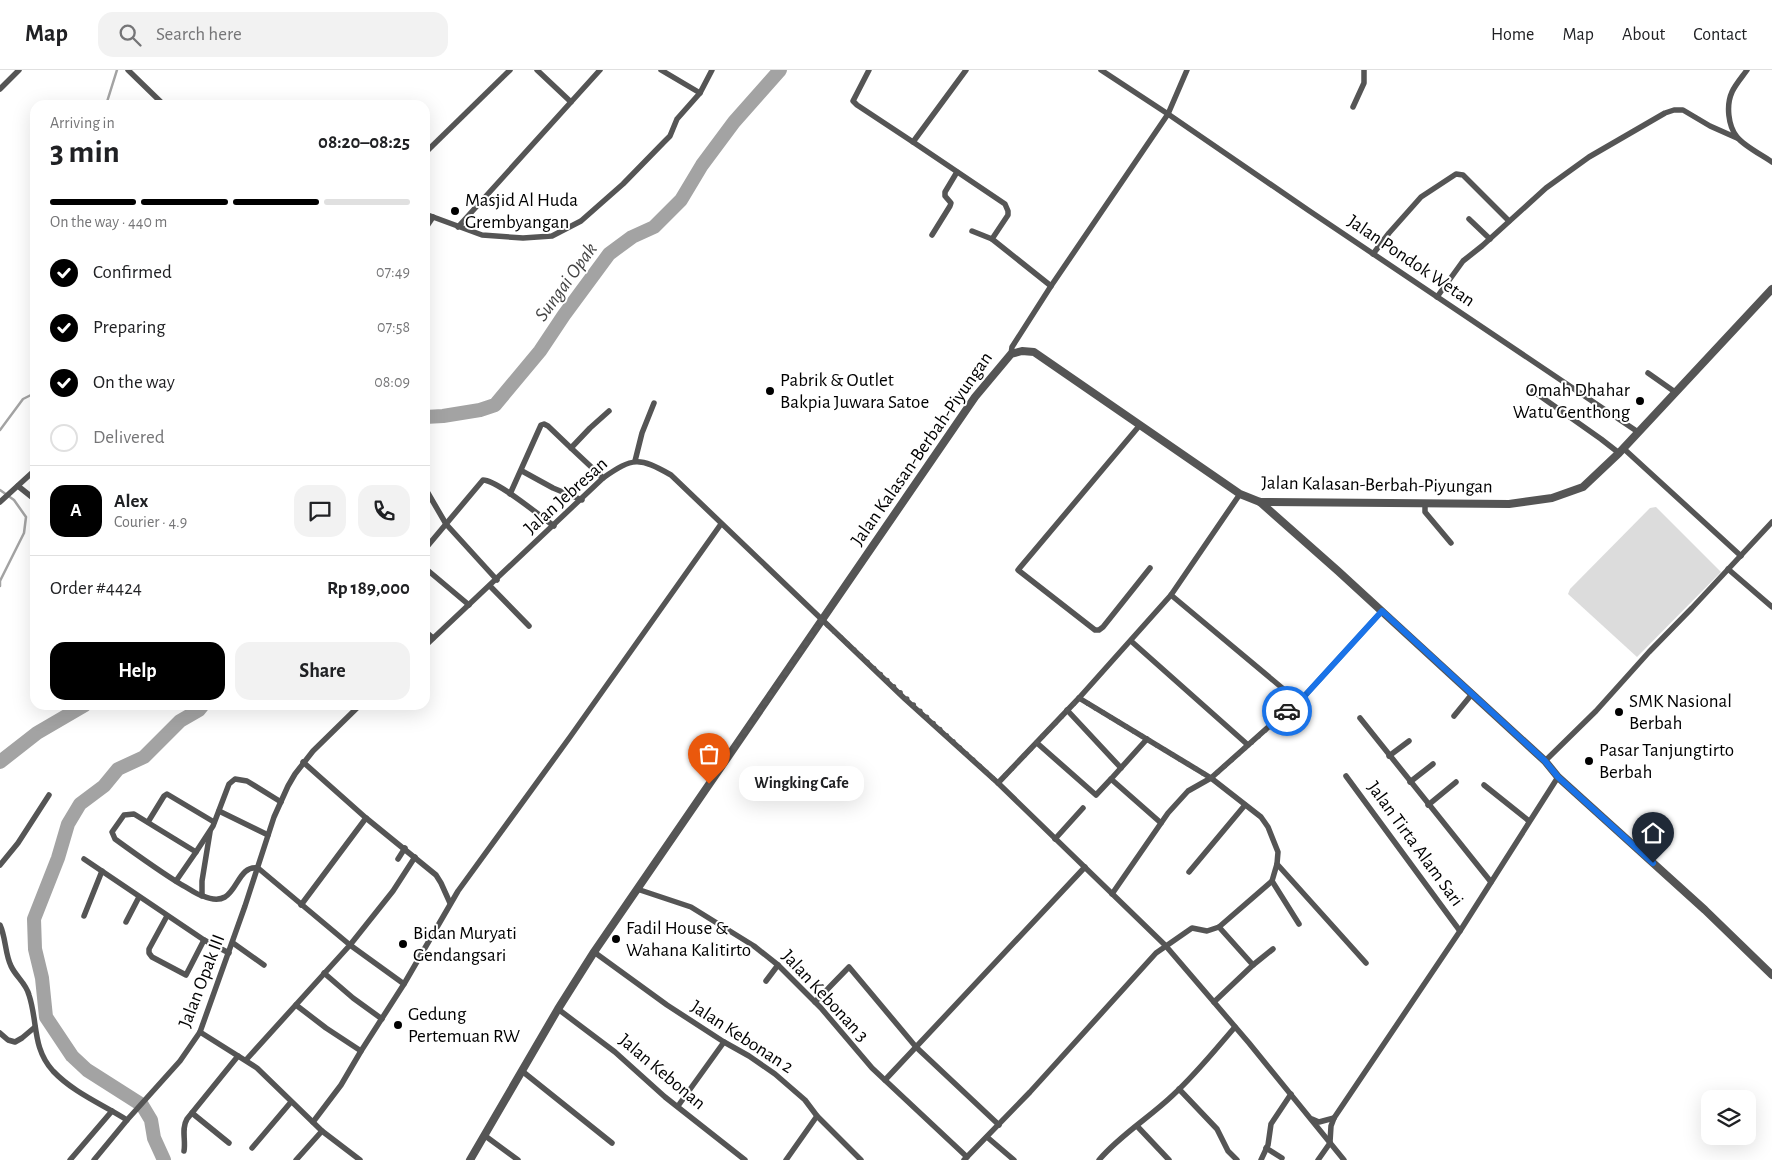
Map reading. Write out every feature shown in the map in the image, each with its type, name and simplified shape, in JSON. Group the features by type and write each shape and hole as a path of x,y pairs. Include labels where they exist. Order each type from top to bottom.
{"street":[{"path":"0,89 20,70"},
{"path":"128,70 159,100"},
{"path":"430,148 510,70"},
{"path":"537,70 571,102"},
{"path":"458,227 600,70"},
{"path":"661,70 698,92"},
{"path":"430,216 482,235 523,238 552,236 563,232 580,221 623,184 670,136 678,118 712,70"},
{"path":"869,70 853,101 857,105 1005,204 1008,215 992,240"},
{"path":"913,142 966,70"},
{"name":"Jalan Pondok Wetan","path":"1101,70 1638,432"},
{"path":"1011,354 1012,347 1051,286 1168,114 1187,70"},
{"path":"1353,107 1364,83 1364,70"},
{"path":"1737,138 1731,127 1729,100 1732,92 1747,70"},
{"path":"1437,297 1463,261 1563,175 1589,157 1665,112 1683,110 1710,126 1737,138 1772,162"},
{"path":"932,235 950,206 951,203 945,196 945,192 957,172"},
{"path":"1373,254 1421,197 1456,174 1463,175 1510,221"},
{"path":"430,222 433,218"},
{"path":"1469,219 1490,239"},
{"path":"972,231 992,240 1051,286"},
{"name":"Jalan Kalasan-Berbah-Piyungan","path":"470,1160 558,1009 594,952 975,396 1011,354 1022,350 1034,352 1240,494 1260,502 1509,504 1552,498 1583,487 1621,451 1772,289"},
{"path":"1648,373 1674,392"},
{"path":"1533,391 1621,451 1741,556"},
{"path":"636,461 642,433 654,403"},
{"path":"571,448 609,412"},
{"path":"510,494 542,425 548,426 603,478"},
{"path":"1140,425 1018,570 1095,630 1099,630 1150,568"},
{"name":"Jalan Jebresan","path":"430,641 582,500 603,478 626,463 636,461 655,465 671,475 822,620 998,783 1165,945 1344,1160"},
{"path":"522,471 553,488 582,500"},
{"path":"1,501 30,475"},
{"path":"430,543 483,480 510,494 554,526"},
{"path":"18,486 30,496"},
{"path":"998,783 1079,698 1171,595 1240,494"},
{"path":"430,497 446,524 497,580"},
{"path":"1260,502 1545,761 1558,777 1705,910 1772,975"},
{"path":"1277,516 1283,502"},
{"path":"1424,503 1426,512 1451,543"},
{"path":"1545,761 1596,711 1772,522"},
{"path":"313,1122 341,1084 360,1051 404,984 450,903 721,524"},
{"path":"1728,569 1772,607"},
{"path":"430,572 469,606"},
{"path":"490,586 529,626"},
{"path":"1171,595 1299,702"},
{"path":"1112,894 1161,823 1188,791 1211,778 1299,702 1382,611"},
{"path":"1131,641 1248,745"},
{"path":"1454,716 1472,694"},
{"path":"966,1158 1118,996 1144,965 1165,945 1192,928 1207,931 1219,928 1272,881 1277,864 1278,852 1268,827 1261,817 1211,778 1079,698"},
{"path":"258,868 268,834 291,780 313,751 355,710"},
{"path":"1067,710 1121,768"},
{"path":"1360,718 1491,882"},
{"path":"1037,742 1096,795 1147,739"},
{"path":"1390,756 1409,741"},
{"path":"303,762 366,818 436,875 442,883 450,903"},
{"path":"1410,782 1433,764"},
{"name":"Jalan Tirta Alam Sari","path":"1346,776 1460,931"},
{"path":"1318,1160 1330,1142 1331,1126 1334,1118 1460,931 1558,777"},
{"path":"176,881 210,830 219,811 224,793 229,784 235,779 247,780 281,802"},
{"path":"1111,779 1161,823"},
{"path":"1428,805 1456,782"},
{"path":"1484,785 1529,821"},
{"path":"148,822 167,794 214,822"},
{"path":"0,865 18,843 49,795"},
{"path":"1190,872 1245,805"},
{"path":"1055,839 1083,808"},
{"path":"219,811 268,834"},
{"path":"196,852 134,814 127,814 117,823 112,835 114,839 176,881 202,896 216,900 225,897 236,886 245,872 258,868 350,945 404,984"},
{"path":"301,905 366,818"},
{"path":"202,896 202,881 210,830"},
{"path":"398,859 405,848"},
{"path":"246,1060 350,945 394,892 415,857"},
{"path":"84,859 204,940 229,953"},
{"path":"1277,864 1366,963"},
{"path":"885,1080 1084,867"},
{"name":"Jalan Opak III","path":"94,1160 180,1061 200,1032 258,868"},
{"path":"84,916 102,871"},
{"path":"1272,881 1299,924"},
{"name":"Jalan Kebonan 3","path":"637,889 691,907 754,946 778,965 815,1002 861,1057 966,1158"},
{"path":"126,922 139,897"},
{"path":"167,916 149,949 149,954 152,957 186,974 204,940"},
{"path":"0,925 11,966 22,980 30,996 39,1048 46,1062 54,1072 82,1094 129,1118"},
{"path":"1219,928 1253,965"},
{"path":"233,943 264,965"},
{"path":"1214,1002 1273,949"},
{"name":"Jalan Kebonan 2","path":"594,952 667,1005 775,1074 805,1100 817,1116 861,1160"},
{"path":"766,981 778,965"},
{"path":"815,1002 849,967 916,1046 999,1125"},
{"path":"324,973 353,998 382,1019"},
{"path":"296,1005 360,1051"},
{"name":"Jalan Kebonan","path":"558,1009 615,1052 745,1160"},
{"path":"0,1033 8,1040 15,1042 35,1027"},
{"path":"1099,1160 1112,1144 1137,1126 1179,1089 1235,1027"},
{"path":"200,1032 257,1068 322,1131 360,1160"},
{"path":"678,1106 724,1042"},
{"path":"184,1151 184,1124 238,1056"},
{"path":"522,1071 612,1142"},
{"path":"1179,1089 1217,1129 1228,1151 1237,1160"},
{"path":"1261,1160 1270,1136 1270,1124 1291,1094"},
{"path":"252,1148 291,1102"},
{"path":"70,1160 112,1111"},
{"path":"192,1113 229,1143"},
{"path":"786,1160 817,1116"},
{"path":"1310,1118 1319,1122 1334,1118"},
{"path":"1137,1126 1169,1160"},
{"path":"296,1160 322,1131"},
{"path":"484,1135 518,1160"},
{"path":"987,1137 1014,1160"},
{"path":"1266,1148 1282,1158"}],"shaded area":[{"path":"1656,507 1721,572 1637,657 1568,594 1570,589 1650,508"}],"waterway":[{"path":"108,100 117,70"},
{"name":"Sungai Opak","path":"430,417 480,410 495,405 540,351 609,254 632,237 654,227 681,200 702,165 734,122 780,70"},
{"path":"0,430 23,399 30,396"},
{"path":"0,490 14,500 26,517 24,533 0,581 0,586"},
{"name":"Sungai Opak","path":"0,762 37,733 76,710"},
{"path":"164,1160 154,1138 151,1120 142,1105 87,1070 72,1056 46,1017 42,978 35,949 34,919 58,858 68,824 80,804 104,786 118,769 144,757 180,721 199,710"}],"way so far":[{"path":"709,784 822,620 905,699 998,783 1079,698 1211,778 1287,711"}],"place":[{"name":"Masjid Al Huda Grembyangan","path":"455,211"},
{"name":"Pabrik & Outlet Bakpia Juwara Satoe","path":"770,391"},
{"name":"Omah Dhahar Watu Genthong","path":"1640,401"},
{"name":"SMK Nasional Berbah","path":"1619,712"},
{"name":"Pasar Tanjungtirto Berbah","path":"1589,761"},
{"name":"Wingking Cafe","path":"709,784"},
{"name":"Fadil House & Wahana Kalitirto","path":"616,939"},
{"name":"Bidan Muryati Gendangsari","path":"403,944"},
{"name":"Gedung Pertemuan RW","path":"398,1025"}],"route":[{"path":"1287,711 1299,702 1382,611 1545,761 1558,777 1653,863"}]}
